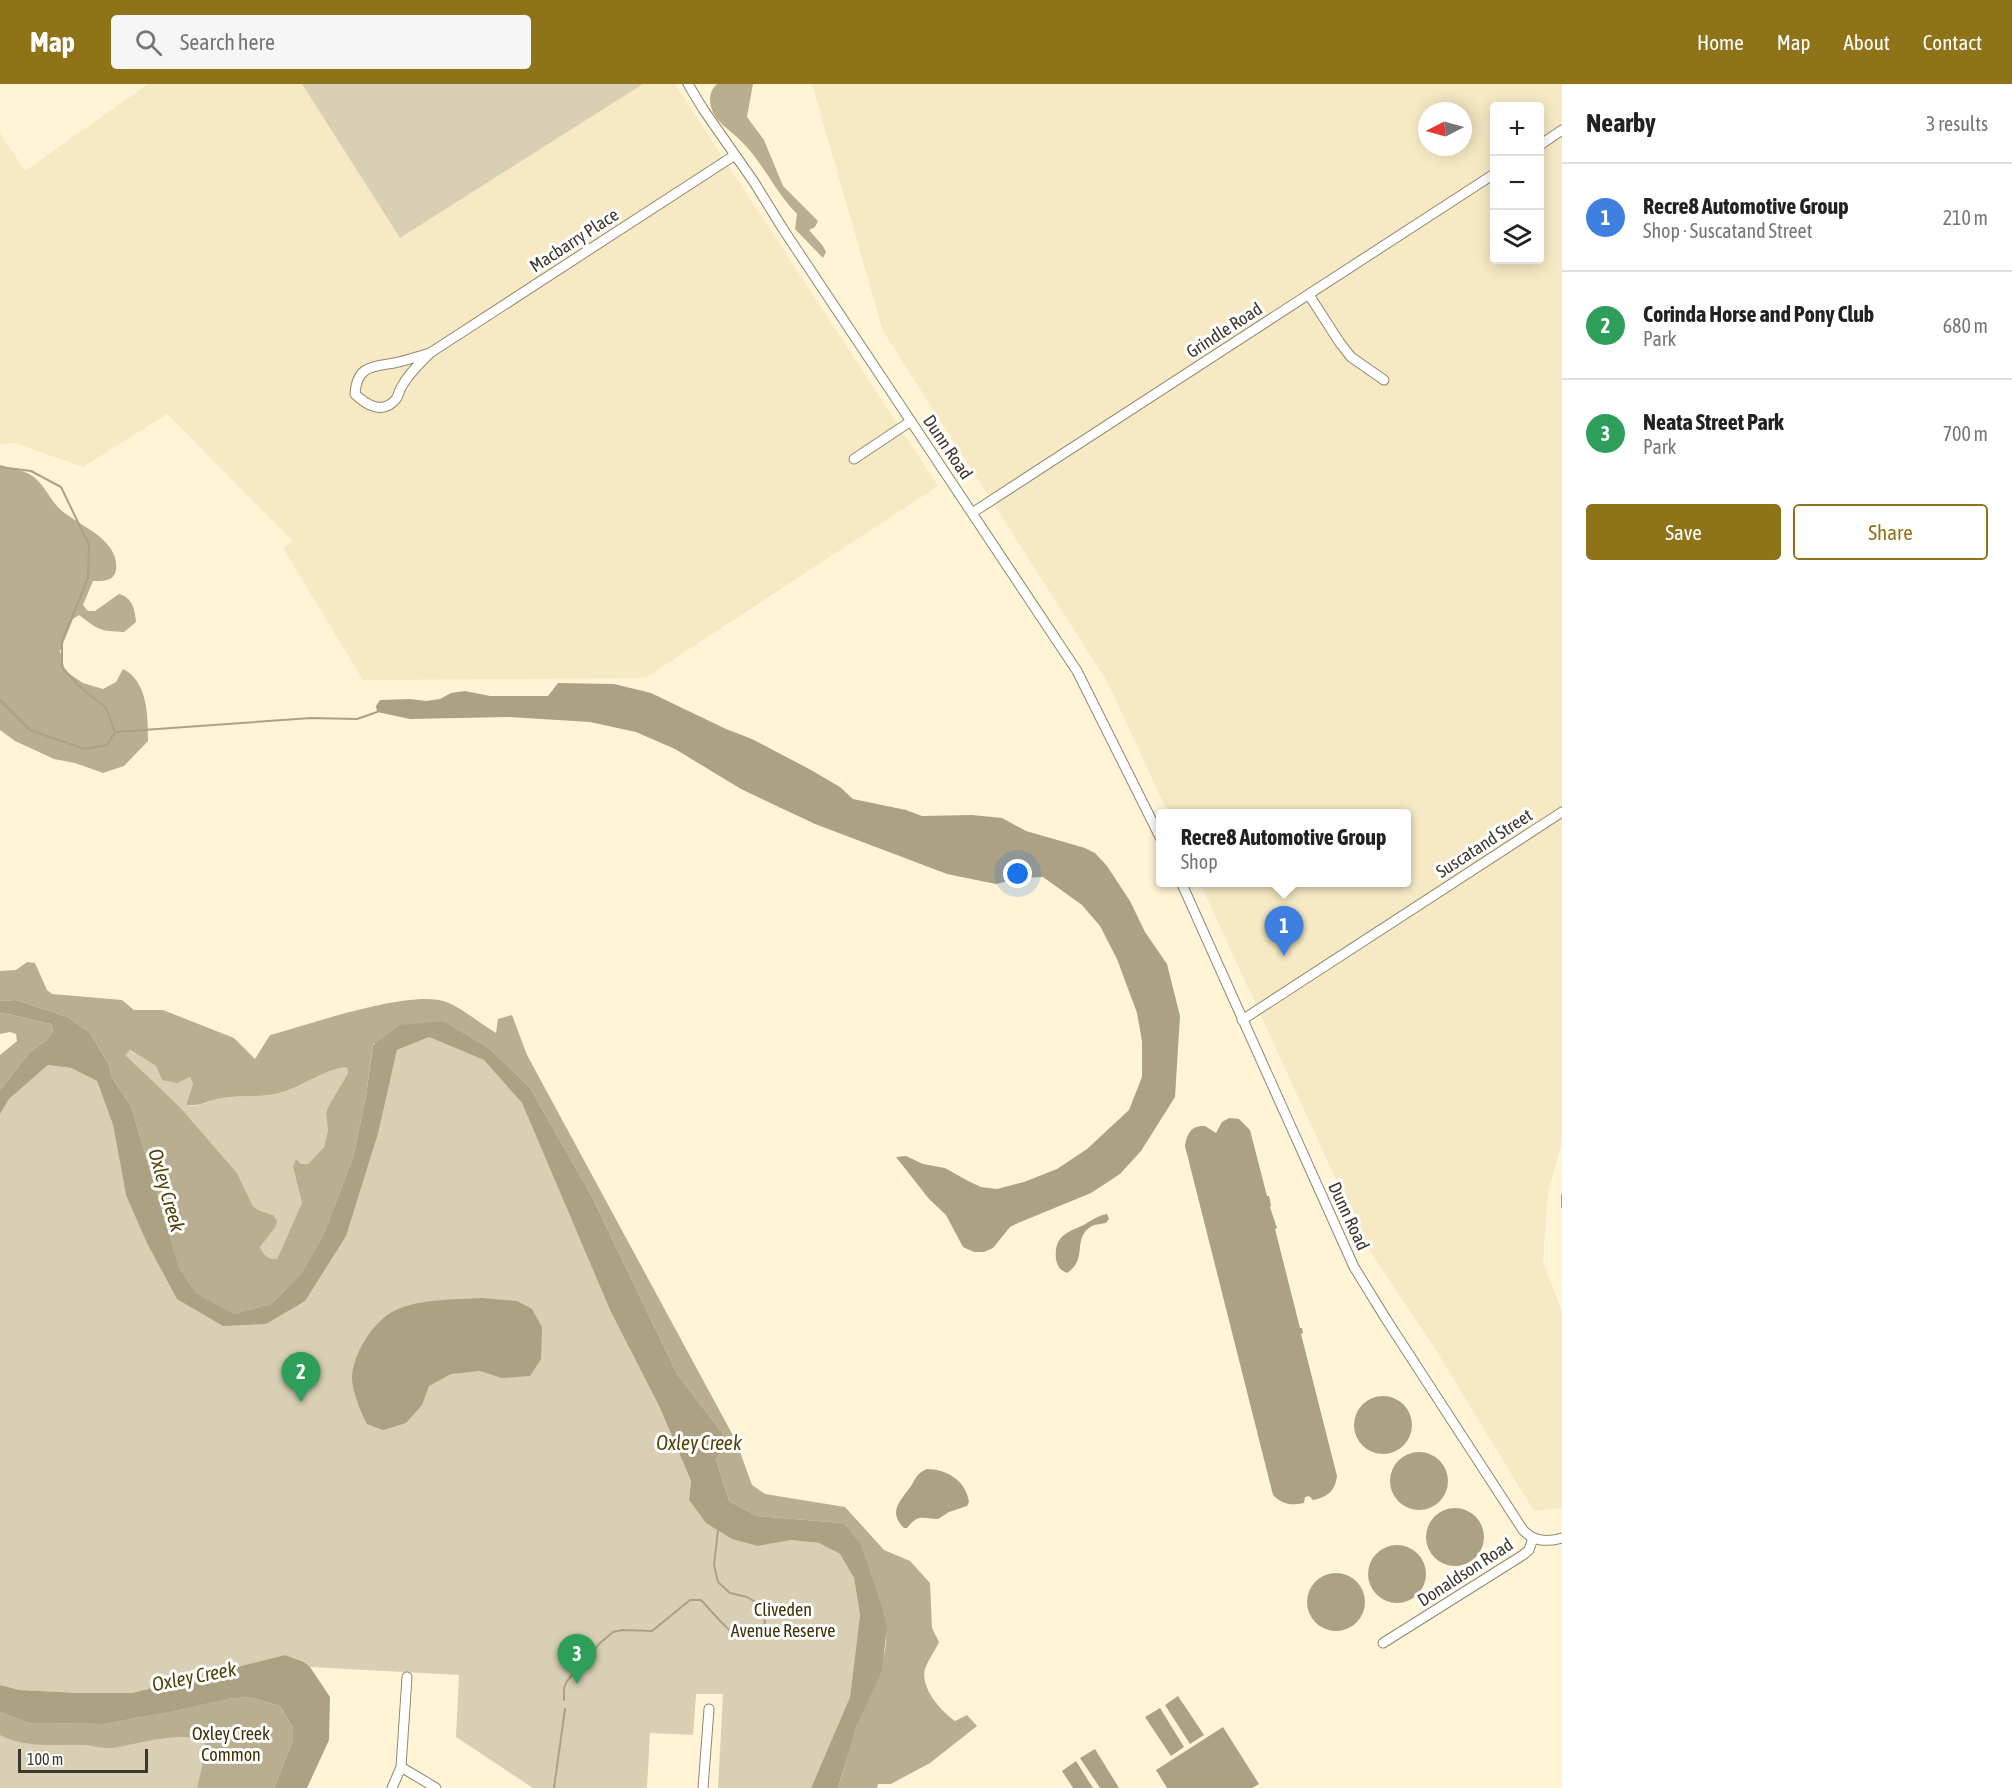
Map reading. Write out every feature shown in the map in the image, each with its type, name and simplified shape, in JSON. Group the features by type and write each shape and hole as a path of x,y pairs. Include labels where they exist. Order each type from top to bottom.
{"street":[{"name":"Dunn Road","path":"688,84 1083,680 1156,829"},
{"path":"1544,142 1562,130"},
{"name":"Macbarry Place","path":"430,353 393,363 375,365 363,371 356,382 355,394 364,403 374,408 386,406 396,399 401,387 414,369 430,353 735,155"},
{"name":"Grindle Road","path":"972,513 1490,177"},
{"path":"1309,295 1351,357 1383,380"},
{"path":"854,459 911,421"},
{"name":"Suscatand Street","path":"1242,1020 1562,812"},
{"name":"Dunn Road","path":"1183,887 1338,1233 1367,1288 1519,1524 1533,1538"},
{"name":"Donaldson Road","path":"1383,1643 1523,1556 1529,1550 1533,1538 1547,1541 1562,1538"},
{"path":"392,1788 401,1767 407,1677"},
{"path":"703,1788 709,1709"},
{"path":"401,1767 436,1788"}],"shaded area":[{"path":"148,84 302,84 400,238 643,84 675,84 938,486 645,678 363,680 283,548 293,541 167,414 83,467 15,443 0,444 0,133 25,171"},
{"path":"812,84 1562,84 1562,1142 1548,1192 1543,1262 1562,1312 1562,1508 1534,1511 1434,1347 1367,1247 1202,887 1411,887 1411,809 1166,809 1108,683 883,331"}],"green space":[{"path":"302,84 643,84 400,238"},
{"path":"717,84 753,84 747,117 764,140 783,186 818,221 815,227 809,230 826,252 823,258 795,229 797,214 756,158 714,115 710,99 711,92"},
{"path":"0,465 31,475 62,511 105,542 116,559 116,570 113,577 93,581 83,605 88,611 95,611 119,594 130,601 136,622 124,632 109,631 95,627 79,615 73,619 60,651 65,671 83,683 103,689 116,682 123,669 137,682 145,700 148,741 124,766 103,773 75,763 54,759 15,741 0,730"},
{"path":"27,962 35,963 47,990 52,994 122,1000 134,1010 163,1010 234,1038 255,1059 270,1035 388,1003 433,999 449,1003 496,1033 498,1019 512,1015 527,1055 736,1441 752,1485 765,1494 845,1507 884,1550 910,1561 930,1583 932,1628 939,1642 925,1669 926,1684 938,1705 955,1721 967,1715 977,1726 930,1763 891,1784 878,1784 877,1788 838,1788 857,1725 880,1671 886,1644 884,1613 843,1523 757,1516 729,1501 716,1459 724,1448 723,1434 677,1374 591,1195 530,1088 489,1048 444,1021 373,1044 366,1096 354,1154 325,1232 302,1273 271,1304 234,1314 196,1293 179,1268 131,1106 112,1078 109,1065 90,1033 68,1017 16,1000 0,1001 0,971 16,970","holes":["130,1050 156,1066 162,1080 177,1083 190,1077 193,1084 186,1105 222,1098 276,1094 322,1074 347,1067 348,1073 328,1107 326,1114 328,1130 324,1147 308,1164 301,1164 296,1159 293,1167 302,1203 277,1259 267,1256 260,1247 275,1228 277,1221 273,1215 253,1206 237,1173 179,1106 125,1055"]},
{"path":"0,1013 51,1024 53,1031 47,1040 30,1052 0,1090 0,1055 17,1041 16,1034 10,1032 0,1034"},
{"name":"Cliveden Avenue Reserve","path":"429,1037 484,1060 522,1103 610,1310 660,1408 691,1481 689,1500 706,1523 758,1546 791,1540 819,1543 840,1554 854,1578 860,1615 850,1697 811,1788 718,1788 723,1694 696,1694 693,1735 650,1733 647,1788 533,1788 456,1737 459,1675 310,1667 304,1662 285,1655 132,1693 20,1690 0,1685 0,1114 9,1099 48,1065 71,1068 97,1081 113,1125 126,1195 266,1324 379,1131 397,1050"},
{"path":"129,1050 156,1066 162,1080 190,1077 193,1084 186,1105 190,1106 222,1098 276,1094 330,1070 347,1066 348,1073 326,1114 328,1130 324,1147 308,1164 293,1167 302,1203 277,1259 267,1256 260,1247 275,1228 273,1215 253,1206 237,1173 179,1106 124,1055"},
{"path":"250,1697 280,1706 293,1728 293,1741 274,1788 197,1788 205,1744 197,1739 174,1737 110,1748 87,1745 31,1744 0,1735 0,1712 30,1723 103,1724 226,1699"},
{"name":"Oxley Creek Common","path":"226,1699 280,1706 261,1788 0,1788 0,1712 30,1723 103,1724"}],"water":[{"path":"558,683 614,684 651,693 752,739 840,787 853,799 906,810 922,816 972,815 1002,818 1026,831 1095,853 1107,866 1130,901 1145,932 1167,964 1180,1016 1175,1097 1141,1151 1120,1174 1091,1193 1010,1227 993,1248 984,1252 974,1252 963,1247 946,1215 929,1199 896,1157 906,1156 923,1164 945,1168 981,1187 997,1189 1024,1182 1057,1169 1087,1149 1129,1110 1142,1077 1142,1041 1137,1013 1117,959 1100,926 1082,905 1043,877 1023,878 996,884 947,874 815,824 741,789 675,749 636,732 590,722 509,717 410,719 377,712 376,706 380,700 426,701 465,691 490,696 548,696"},
{"name":"Oxley Creek","path":"16,1000 68,1017 90,1033 109,1065 112,1078 131,1106 179,1268 196,1293 234,1314 271,1304 302,1273 325,1232 354,1154 366,1096 373,1045 400,1025 444,1021 489,1048 530,1088 591,1195 677,1374 723,1434 724,1448 716,1459 729,1501 757,1516 843,1523 861,1545 887,1627 882,1670 857,1725 838,1788 811,1788 850,1697 860,1615 854,1578 840,1554 819,1543 791,1540 758,1546 732,1539 706,1523 689,1500 691,1481 660,1408 610,1310 522,1103 484,1060 429,1037 397,1050 379,1130 346,1236 305,1301 266,1324 223,1326 177,1299 147,1243 126,1195 113,1125 97,1081 71,1068 48,1065 9,1099 0,1114 0,1090 30,1052 47,1040 53,1031 51,1024 0,1013 0,1001"},
{"path":"1229,1118 1239,1119 1250,1130 1267,1196 1269,1196 1277,1228 1275,1229 1300,1328 1302,1328 1303,1333 1301,1334 1337,1476 1335,1486 1330,1492 1313,1500 1309,1496 1305,1497 1304,1503 1287,1504 1273,1495 1185,1146 1189,1134 1196,1127 1205,1126 1216,1133 1222,1122"},
{"path":"1107,1214 1109,1219 1106,1223 1094,1225 1082,1236 1079,1255 1074,1267 1067,1273 1062,1271 1056,1259 1056,1247 1060,1239 1072,1230"},
{"path":"482,1298 517,1301 532,1309 542,1327 541,1359 530,1376 502,1378 480,1371 451,1374 429,1386 422,1405 406,1423 383,1430 367,1424 354,1392 352,1380 359,1351 378,1323 394,1311 415,1304 437,1300"},
{"path":"1383,1396 1394,1398 1407,1409 1412,1425 1410,1436 1399,1449 1383,1454 1372,1452 1359,1441 1354,1425 1356,1414 1367,1401"},
{"path":"1419,1452 1430,1454 1443,1465 1448,1481 1446,1492 1435,1505 1419,1510 1408,1508 1395,1497 1390,1481 1392,1470 1403,1457"},
{"path":"927,1469 942,1471 960,1482 969,1502 967,1506 949,1512 938,1519 918,1519 904,1528 897,1517 897,1506 917,1476"},
{"path":"1455,1508 1466,1510 1479,1521 1484,1537 1482,1548 1471,1561 1455,1566 1444,1564 1431,1553 1426,1537 1428,1526 1439,1513"},
{"path":"1397,1545 1408,1547 1421,1558 1426,1574 1424,1585 1413,1598 1397,1603 1386,1601 1373,1590 1368,1574 1370,1563 1381,1550"},
{"path":"1336,1573 1347,1575 1360,1586 1365,1602 1363,1613 1352,1626 1336,1631 1325,1629 1312,1618 1307,1602 1309,1591 1320,1578"},
{"name":"Oxley Creek","path":"285,1655 304,1662 310,1667 330,1697 329,1740 307,1788 274,1788 293,1741 293,1728 280,1706 250,1697 227,1699 103,1724 30,1723 0,1712 0,1685 20,1690 132,1693"},
{"path":"1178,1696 1204,1735 1190,1744 1165,1705"},
{"path":"1160,1708 1184,1747 1171,1756 1145,1717"},
{"path":"1223,1727 1259,1784 1252,1788 1167,1788 1156,1770"},
{"path":"1095,1749 1119,1788 1100,1788 1080,1758"},
{"path":"1076,1761 1093,1788 1073,1788 1062,1771"}],"waterway":[{"path":"0,467 31,471 61,487 89,545 88,578 62,641 62,667 78,685 106,708 115,732 107,745 84,749 30,730 0,700"},
{"path":"115,732 311,718 357,719 377,712"},
{"path":"1562,1195 1562,1207"},
{"path":"564,1700 564,1688 567,1681 600,1643 613,1632 652,1631 690,1600 701,1600 724,1626 740,1639 758,1635 765,1623 762,1606 747,1597 730,1593 718,1582 714,1565 718,1530"},
{"path":"554,1788 565,1709"}],"place":[{"name":"Recre8 Automotive Group","path":"1284,956"},
{"name":"Corinda Horse and Pony Club","path":"301,1402"},
{"name":"Neata Street Park","path":"577,1684"}]}
